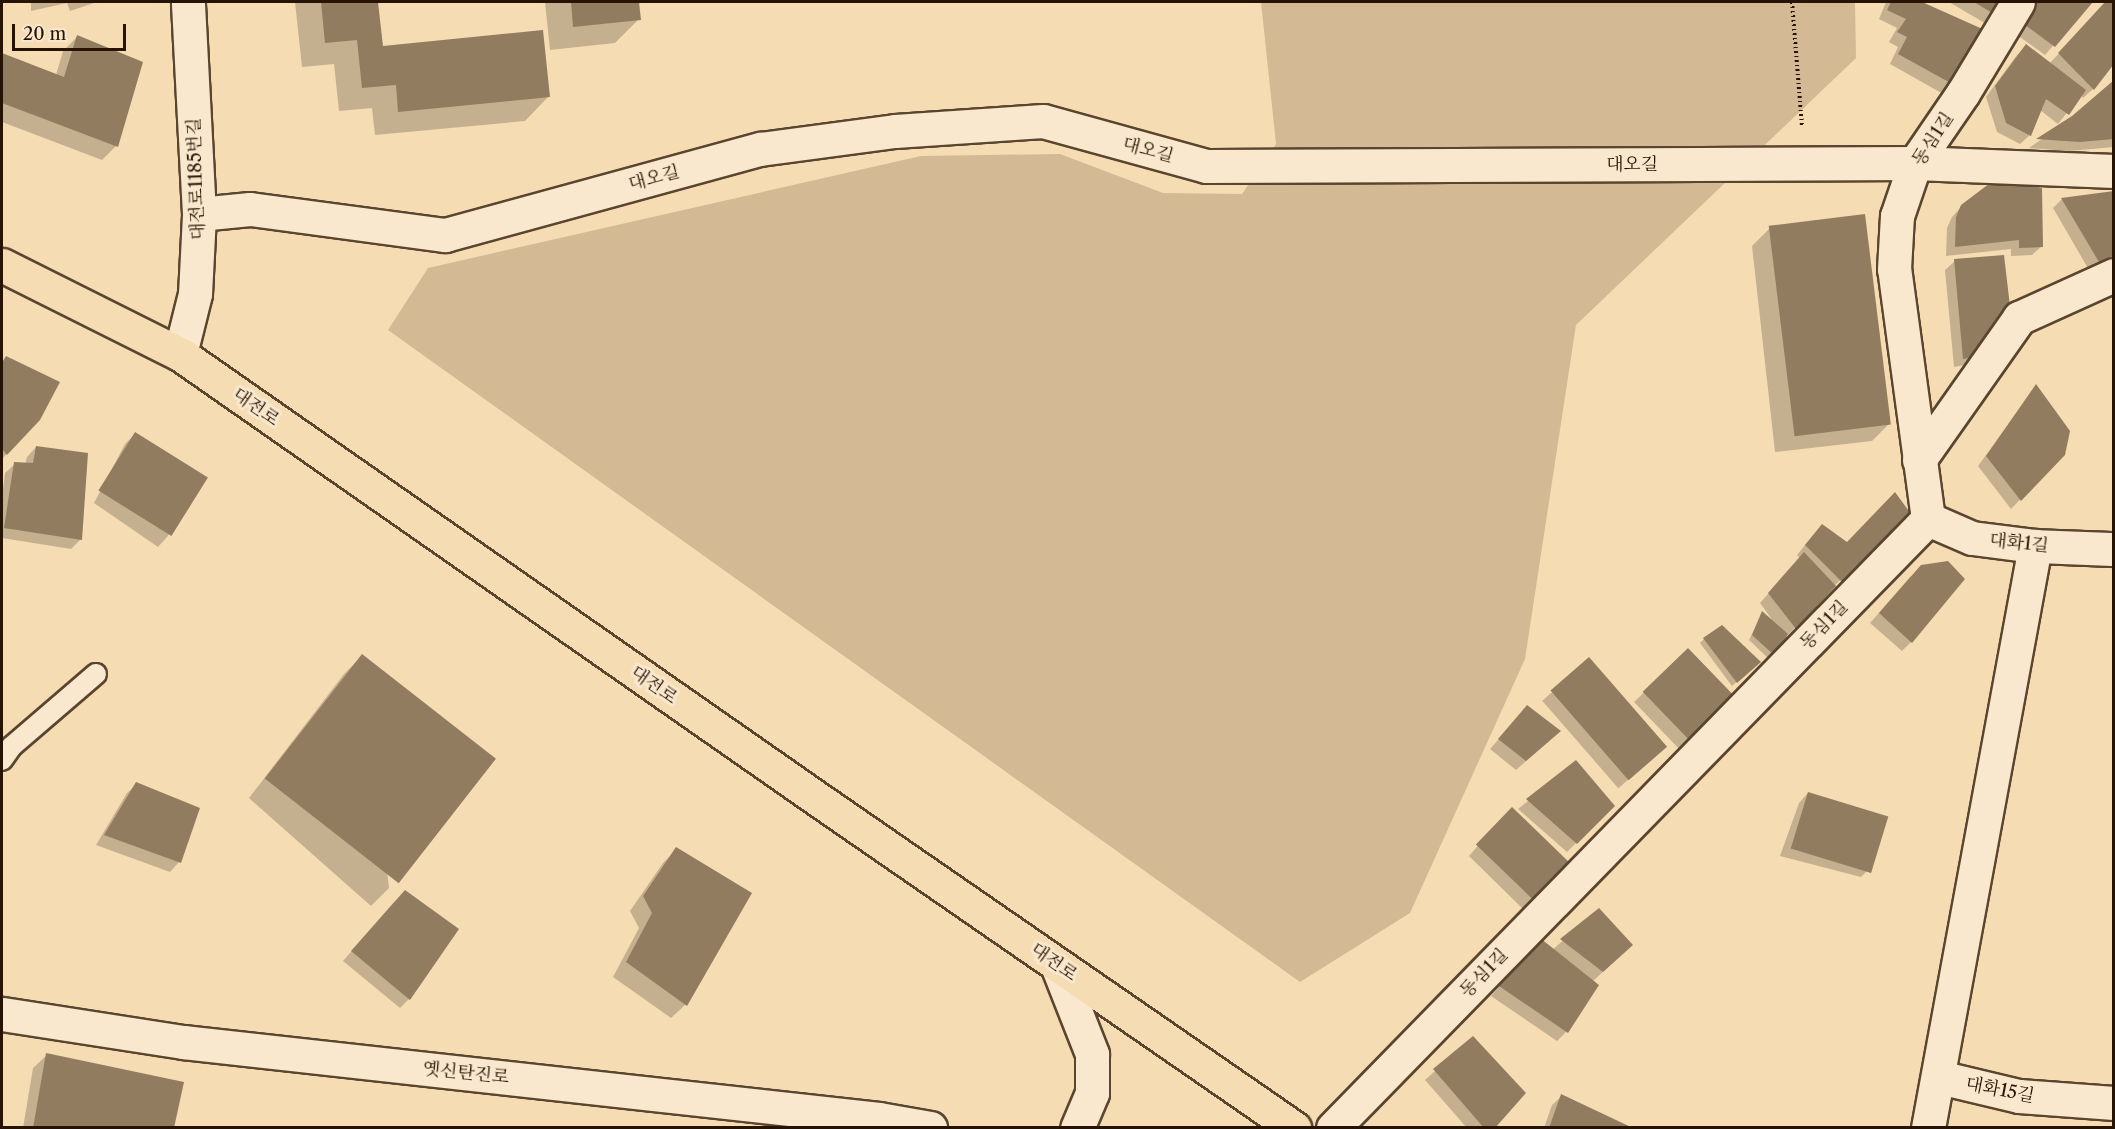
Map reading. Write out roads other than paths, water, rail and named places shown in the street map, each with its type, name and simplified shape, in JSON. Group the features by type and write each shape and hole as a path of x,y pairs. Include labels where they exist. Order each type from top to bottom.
{"main road":[{"name":"대전로","path":"2,265 180,354 1294,1128"}],"street":[{"name":"대전로1185번길","path":"180,354 195,294 199,213 188,2"},
{"name":"동심1길","path":"1333,1128 1928,519 1894,269 1897,216 1915,163 1964,93 2018,2"},
{"name":"대오길","path":"199,213 250,209 446,235 760,149 895,130 1043,121 1206,166 1915,163 2114,171"},
{"path":"1919,460 2019,318 2114,274"},
{"name":"대화1길","path":"1928,519 1972,538 2035,546 2114,549"},
{"path":"1928,1128 2035,546"},
{"path":"1057,965 1092,1054 1092,1093 1077,1128"},
{"name":"옛신탄진로","path":"2,1014 183,1042 879,1119 930,1128"},
{"name":"대화15길","path":"1939,1077 2019,1096 2114,1103"}],"lane":[{"path":"2,760 11,747 96,674"}]}
